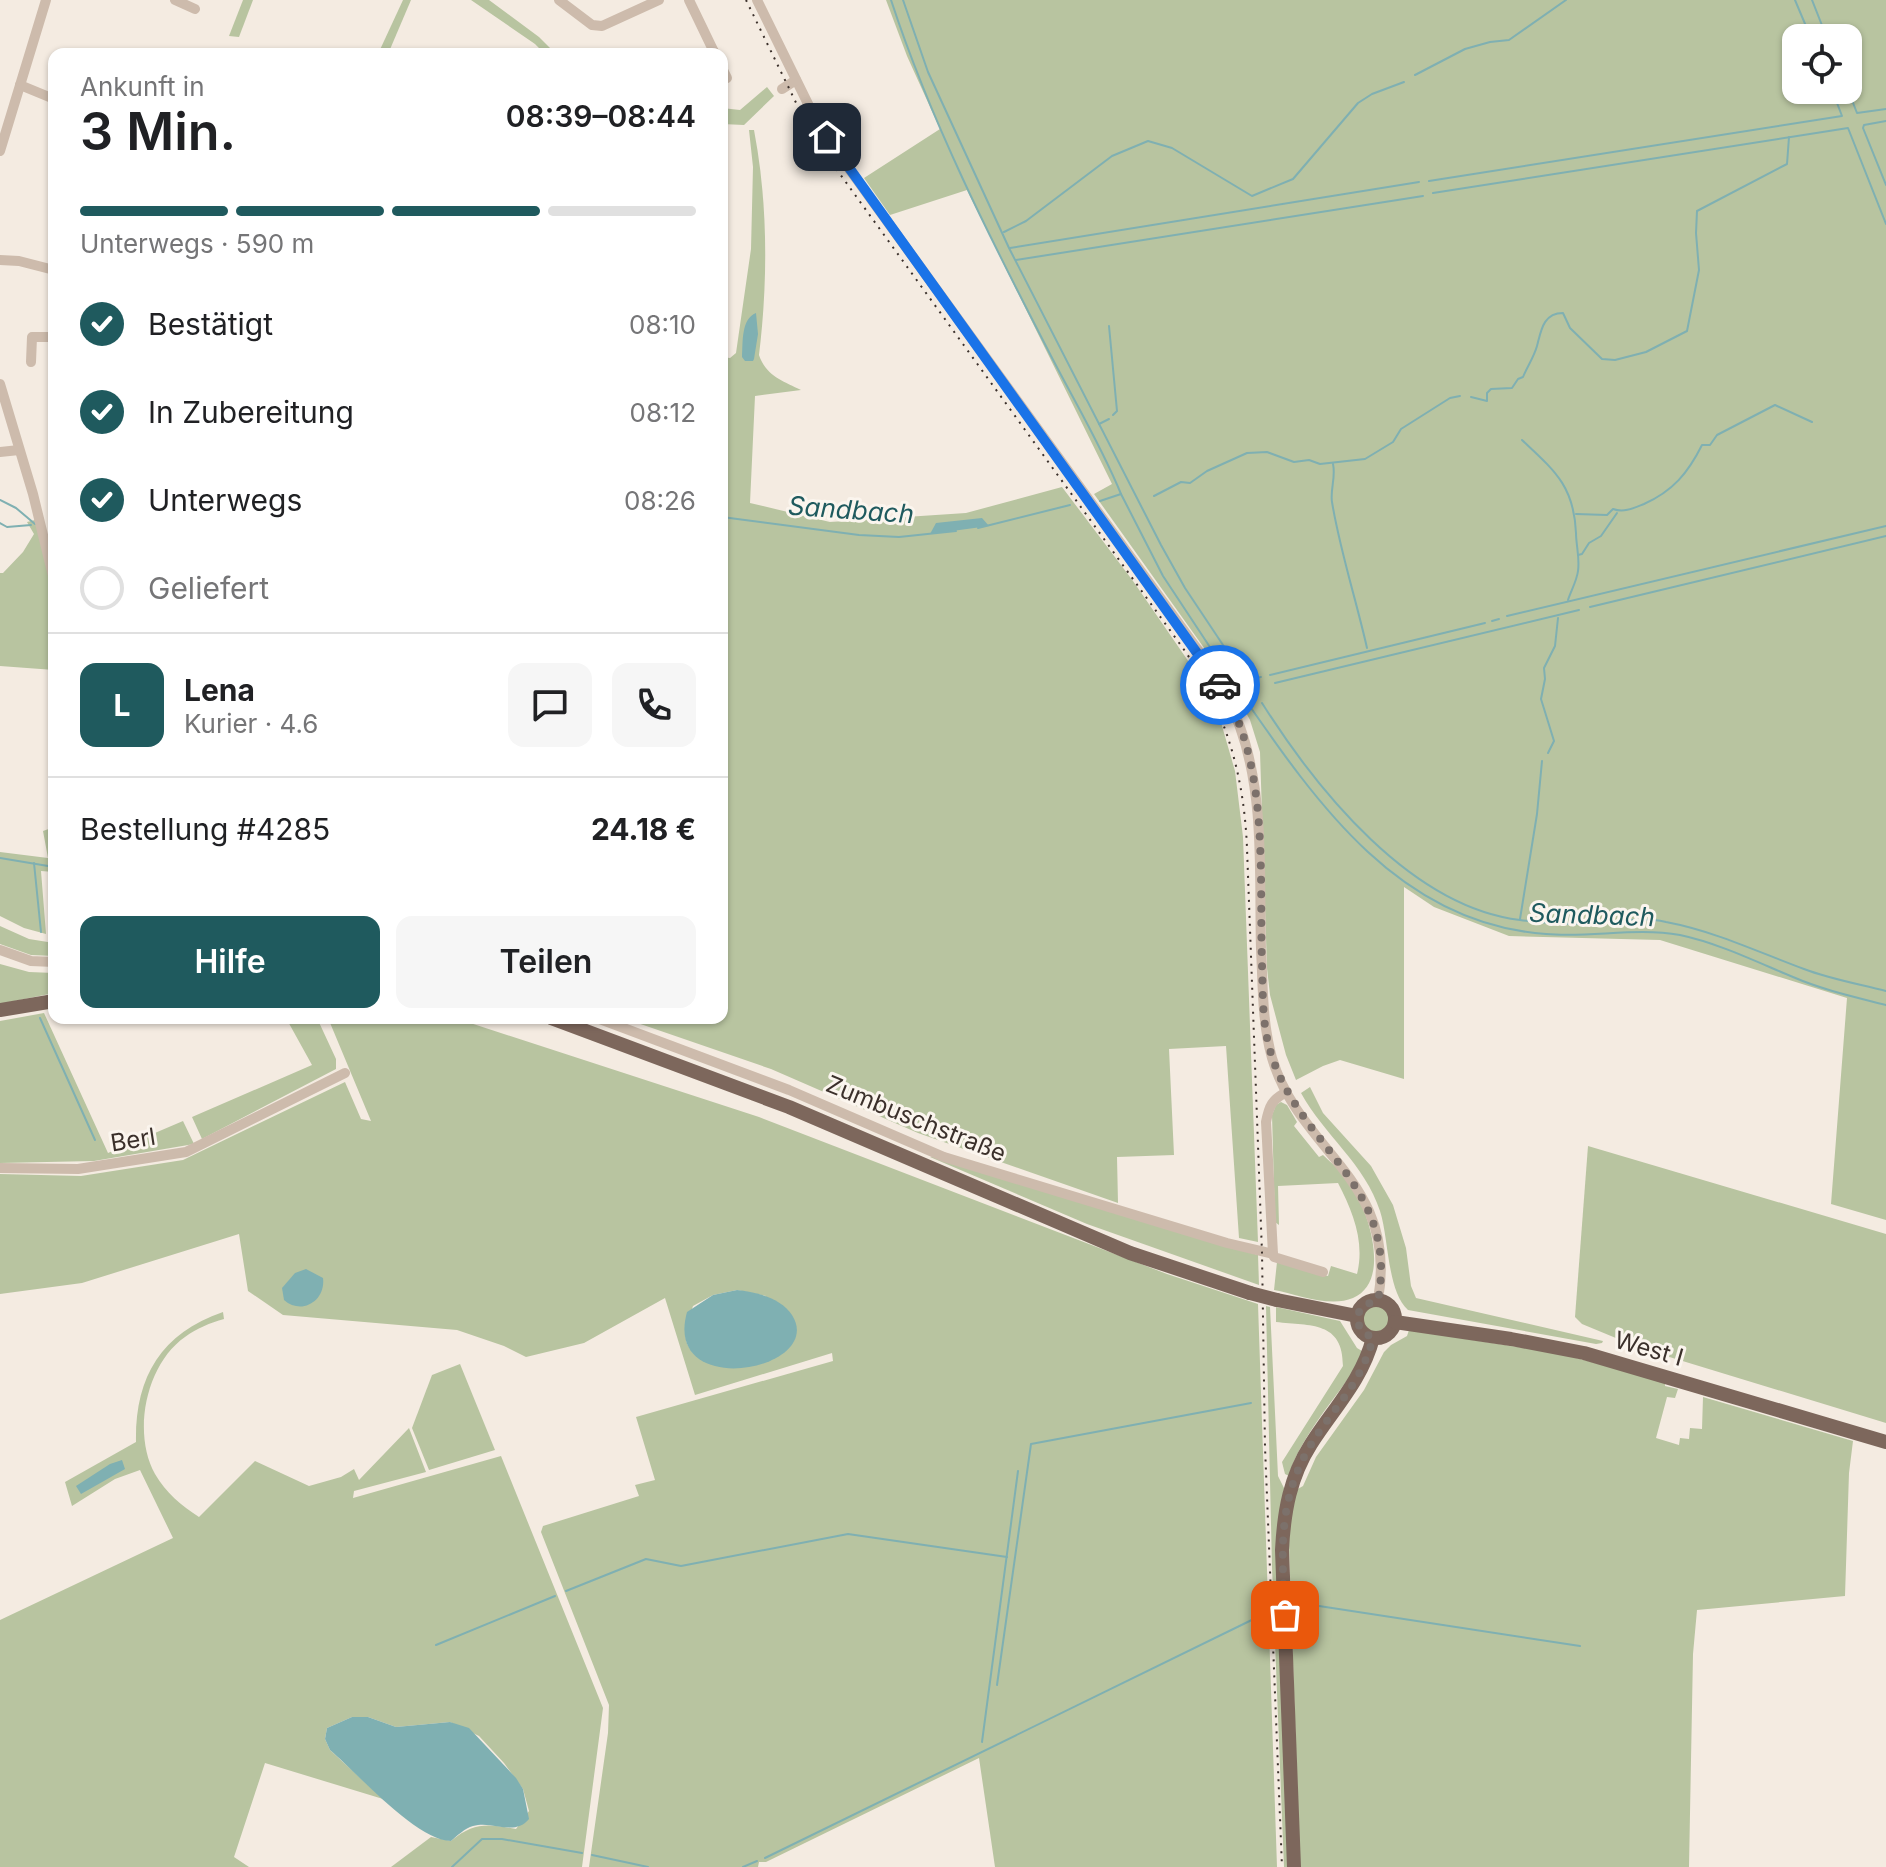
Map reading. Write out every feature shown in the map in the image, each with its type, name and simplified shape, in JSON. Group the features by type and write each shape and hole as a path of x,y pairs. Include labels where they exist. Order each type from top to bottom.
{"main road":[{"path":"0,1010 48,1002"},
{"path":"567,1024 789,1107 1143,1259 1250,1293 1357,1316"},
{"path":"1378,1300 1384,1301 1393,1310 1395,1322 1385,1336 1373,1338 1360,1330 1357,1316 1362,1306 1378,1300"},
{"name":"West I","path":"1395,1322 1584,1353 1886,1442"},
{"path":"1294,1867 1282,1550 1284,1511 1299,1466 1314,1439 1357,1380 1373,1338"}],"street":[{"path":"0,151 46,0"},
{"path":"175,0 195,9"},
{"path":"559,0 592,25 602,26 659,0"},
{"path":"689,0 712,48"},
{"path":"757,0 796,80 842,159 1203,657 1224,692 1240,726 1254,782 1264,1016 1274,1063 1287,1092 1353,1180 1369,1211 1381,1262 1378,1300"},
{"path":"782,89 796,80"},
{"path":"20,85 48,97"},
{"path":"0,260 48,268"},
{"path":"31,362 32,337 48,337"},
{"path":"0,384 48,558"},
{"path":"0,452 19,450"},
{"path":"0,950 31,961 48,962"},
{"name":"Zumbuschstraße","path":"613,1024 789,1090 944,1157 1227,1243 1273,1254 1274,1257 1323,1272"},
{"name":"Berl","path":"0,1168 78,1169 186,1152 345,1073"},
{"path":"1273,1254 1266,1122 1273,1100 1287,1092"}],"green space":[{"path":"243,0 253,0 239,37 229,36"},
{"path":"403,0 411,0 391,48 381,48"},
{"path":"471,0 489,0 550,48 539,48"},
{"path":"886,0 1886,0 1886,1220 1831,1204 1847,998 1660,940 1509,936 1434,907 1404,887 1404,1079 1340,1060 1296,1080 1270,995 1260,752 1250,720 1232,687 1094,494 1112,484 967,190 890,215 864,178 940,129"},
{"path":"767,87 774,96 744,125 728,124 728,109 740,110"},
{"path":"749,130 754,130 759,158 764,214 765,271 759,355 771,373 801,390 755,396 750,503 830,522 966,513 1062,487 1133,581 1193,668 1220,719 1235,771 1243,837 1258,1242 1239,1238 1226,1046 1169,1049 1174,1155 1117,1157 1118,1203 918,1133 771,1069 640,1024 728,1024 728,358 736,353 751,249 753,167"},
{"path":"35,520 48,571 48,670 0,666 0,573 23,552 34,534 27,522"},
{"path":"48,829 48,858 43,831"},
{"path":"0,852 48,858 48,872 41,871 46,934 24,928 0,916"},
{"path":"0,926 29,939 48,942 48,956 31,955 0,944"},
{"path":"0,964 29,972 48,973 48,994 0,1004"},
{"path":"44,1013 108,1153 183,1121 194,1144 94,1161 0,1163 0,1021"},
{"path":"289,1024 320,1024 336,1059 336,1069 202,1139 192,1117 312,1065"},
{"path":"331,1024 473,1024 759,1117 1167,1274 1258,1304 1277,1867 995,1867 979,1758 766,1862 759,1862 758,1867 589,1867 608,1733 609,1705 541,1532 543,1526 639,1496 635,1485 655,1480 636,1417 833,1361 832,1353 695,1395 665,1298 584,1343 526,1357 457,1330 283,1315 248,1291 239,1234 82,1283 0,1294 0,1174 81,1176 183,1160 345,1082 361,1119 371,1121","holes":["737,1290 766,1296 703,1361 687,1342 686,1330 693,1306 713,1295"]},
{"path":"1310,1087 1323,1113 1371,1166 1393,1205 1416,1298 1602,1343 1408,1310 1396,1290 1383,1223 1373,1194 1301,1093"},
{"path":"1281,1102 1287,1105 1297,1122 1294,1126 1319,1157 1323,1155 1349,1182 1367,1218 1374,1265 1364,1290 1353,1298 1324,1301 1274,1290 1277,1262 1328,1276 1331,1266 1357,1274 1360,1250 1356,1227 1338,1183 1278,1186 1279,1225 1275,1222 1272,1115 1276,1105"},
{"path":"1588,1146 1886,1234 1886,1423 1640,1348 1582,1324 1575,1317"},
{"path":"930,1157 1258,1255 1259,1285 1087,1224"},
{"path":"1376,1304 1387,1308 1391,1319 1387,1330 1376,1334 1365,1330 1361,1319 1365,1308"},
{"path":"1266,1306 1270,1307 1278,1476 1285,1490 1291,1867 1284,1867"},
{"path":"1276,1307 1340,1321 1362,1351 1359,1364 1300,1448 1289,1476 1285,1474 1282,1462 1343,1366 1342,1351 1331,1333 1323,1329 1276,1322"},
{"path":"223,1312 224,1319 185,1337 161,1364 152,1381 144,1420 144,1439 155,1474 174,1498 199,1517 255,1461 309,1486 341,1477 354,1469 359,1480 409,1428 426,1472 354,1491 353,1498 501,1456 603,1708 582,1867 391,1867 431,1837 451,1841 467,1830 482,1826 516,1829 529,1811 523,1789 479,1736 450,1722 396,1727 368,1717 352,1717 327,1728 325,1739 330,1750 383,1799 265,1763 234,1857 249,1867 0,1867 0,1620 173,1538 140,1470 115,1479 72,1506 65,1482 136,1442 140,1398 156,1361 183,1333"},
{"path":"1409,1330 1557,1353 1665,1381 1665,1386 1678,1389 1675,1398 1667,1397 1656,1438 1679,1445 1680,1438 1689,1439 1690,1428 1702,1429 1703,1397 1853,1441 1845,1596 1697,1610 1693,1654 1689,1867 1300,1867 1290,1512 1296,1490 1303,1486 1316,1457 1364,1390 1384,1352 1407,1336"},
{"path":"460,1364 495,1450 429,1470 412,1428 432,1375"}],"water":[{"path":"756,313 758,334 754,359 745,361 742,357 744,332 748,320"},
{"path":"982,518 989,526 930,534 936,523"},
{"path":"306,1269 323,1278 321,1293 305,1306 291,1305 284,1300 282,1288 295,1273"},
{"path":"737,1290 760,1294 781,1304 792,1315 797,1334 787,1350 768,1362 743,1368 718,1367 698,1358 686,1340 687,1312 713,1295"},
{"path":"122,1460 125,1469 81,1494 76,1486 110,1464"},
{"path":"352,1717 368,1717 396,1727 450,1722 469,1728 516,1778 523,1789 529,1819 510,1828 473,1826 451,1841 422,1830 388,1804 330,1750 325,1739 327,1728"}],"waterway":[{"path":"891,0 924,90 963,179 1121,494"},
{"path":"903,0 928,72 1009,248 1161,545 1185,588 1237,666"},
{"path":"1415,75 1465,49 1509,40 1566,0"},
{"path":"1795,0 1805,24"},
{"path":"1812,0 1821,24"},
{"path":"1004,232 1026,221 1112,156 1148,141 1172,148 1252,196 1293,179 1358,103 1404,82"},
{"path":"1429,181 1842,116 1837,104"},
{"path":"1853,104 1857,113 1886,109"},
{"path":"1886,121 1864,125 1863,128 1886,185"},
{"path":"1433,193 1848,128 1886,224"},
{"path":"1471,397 1487,401 1487,393 1491,389 1512,388 1523,377 1544,324 1556,314 1563,313 1570,328 1602,359 1615,360 1646,352 1687,331 1699,270 1697,211 1787,164 1789,137"},
{"path":"1010,248 1419,182"},
{"path":"1016,260 1423,196"},
{"path":"1109,326 1117,411 1113,415"},
{"path":"1154,496 1181,482 1190,483 1207,471 1247,453 1267,452 1294,462 1309,460 1320,464 1365,459 1393,442 1401,429 1450,398 1460,396"},
{"path":"1576,514 1607,515 1613,509 1629,510 1654,499 1679,480 1702,445 1710,445 1717,435 1775,405 1812,422"},
{"path":"1099,424 1109,419"},
{"path":"1522,440 1561,480 1571,503 1578,566 1568,600"},
{"path":"1333,464 1335,520 1367,648"},
{"name":"Sandbach","path":"1100,501 1121,494 1163,576 1235,685"},
{"name":"Sandbach","path":"0,500 16,508 35,524"},
{"name":"Sandbach","path":"978,528 1070,505"},
{"path":"1578,555 1601,536 1617,513"},
{"name":"Sandbach","path":"728,518 859,535 899,537 956,531"},
{"name":"Sandbach","path":"0,523 7,527 31,525"},
{"path":"1507,616 1886,526"},
{"path":"1590,607 1886,536"},
{"path":"1275,683 1579,610"},
{"path":"1548,753 1554,741 1541,699 1544,668 1555,646 1558,618"},
{"path":"1492,621 1499,619"},
{"path":"1270,675 1485,623"},
{"path":"1234,683 1244,680 1241,673"},
{"path":"1245,680 1261,677"},
{"path":"1243,692 1252,690 1257,697"},
{"name":"Sandbach","path":"1240,692 1331,814 1366,850 1405,882 1447,907 1494,925 1546,934 1647,932 1694,938 1816,986 1886,1005"},
{"path":"1262,703 1310,772 1339,806 1405,869 1441,893 1480,911 1520,920 1581,924 1623,920 1666,922 1719,936 1814,973 1886,991"},
{"path":"1520,919 1542,761"},
{"path":"0,858 48,866"},
{"path":"34,863 41,932"},
{"path":"40,1018 95,1140"},
{"path":"997,1685 1031,1444 1251,1403"},
{"path":"982,1742 1018,1471"},
{"path":"566,1591 646,1559 681,1566 848,1534 1007,1557"},
{"path":"436,1645 555,1596"},
{"path":"1293,1602 1580,1646"},
{"path":"765,1858 1266,1613"},
{"path":"452,1867 482,1839 502,1839 582,1853"},
{"path":"592,1855 648,1867"},
{"path":"743,1867 757,1861"}],"railway":[{"path":"746,0 802,115 832,163 1185,651 1212,697 1230,745 1242,795 1247,848 1262,1253 1265,1447 1282,1867"}],"way so far":[{"path":"1220,685 1240,726 1254,782 1263,1001 1270,1050 1279,1076 1300,1114 1359,1190 1373,1221 1381,1262 1378,1300 1367,1302 1357,1316 1360,1330 1373,1338 1368,1356 1357,1380 1319,1432 1299,1466 1284,1511 1285,1615"}],"route":[{"path":"827,137 1203,657 1220,685"}]}
